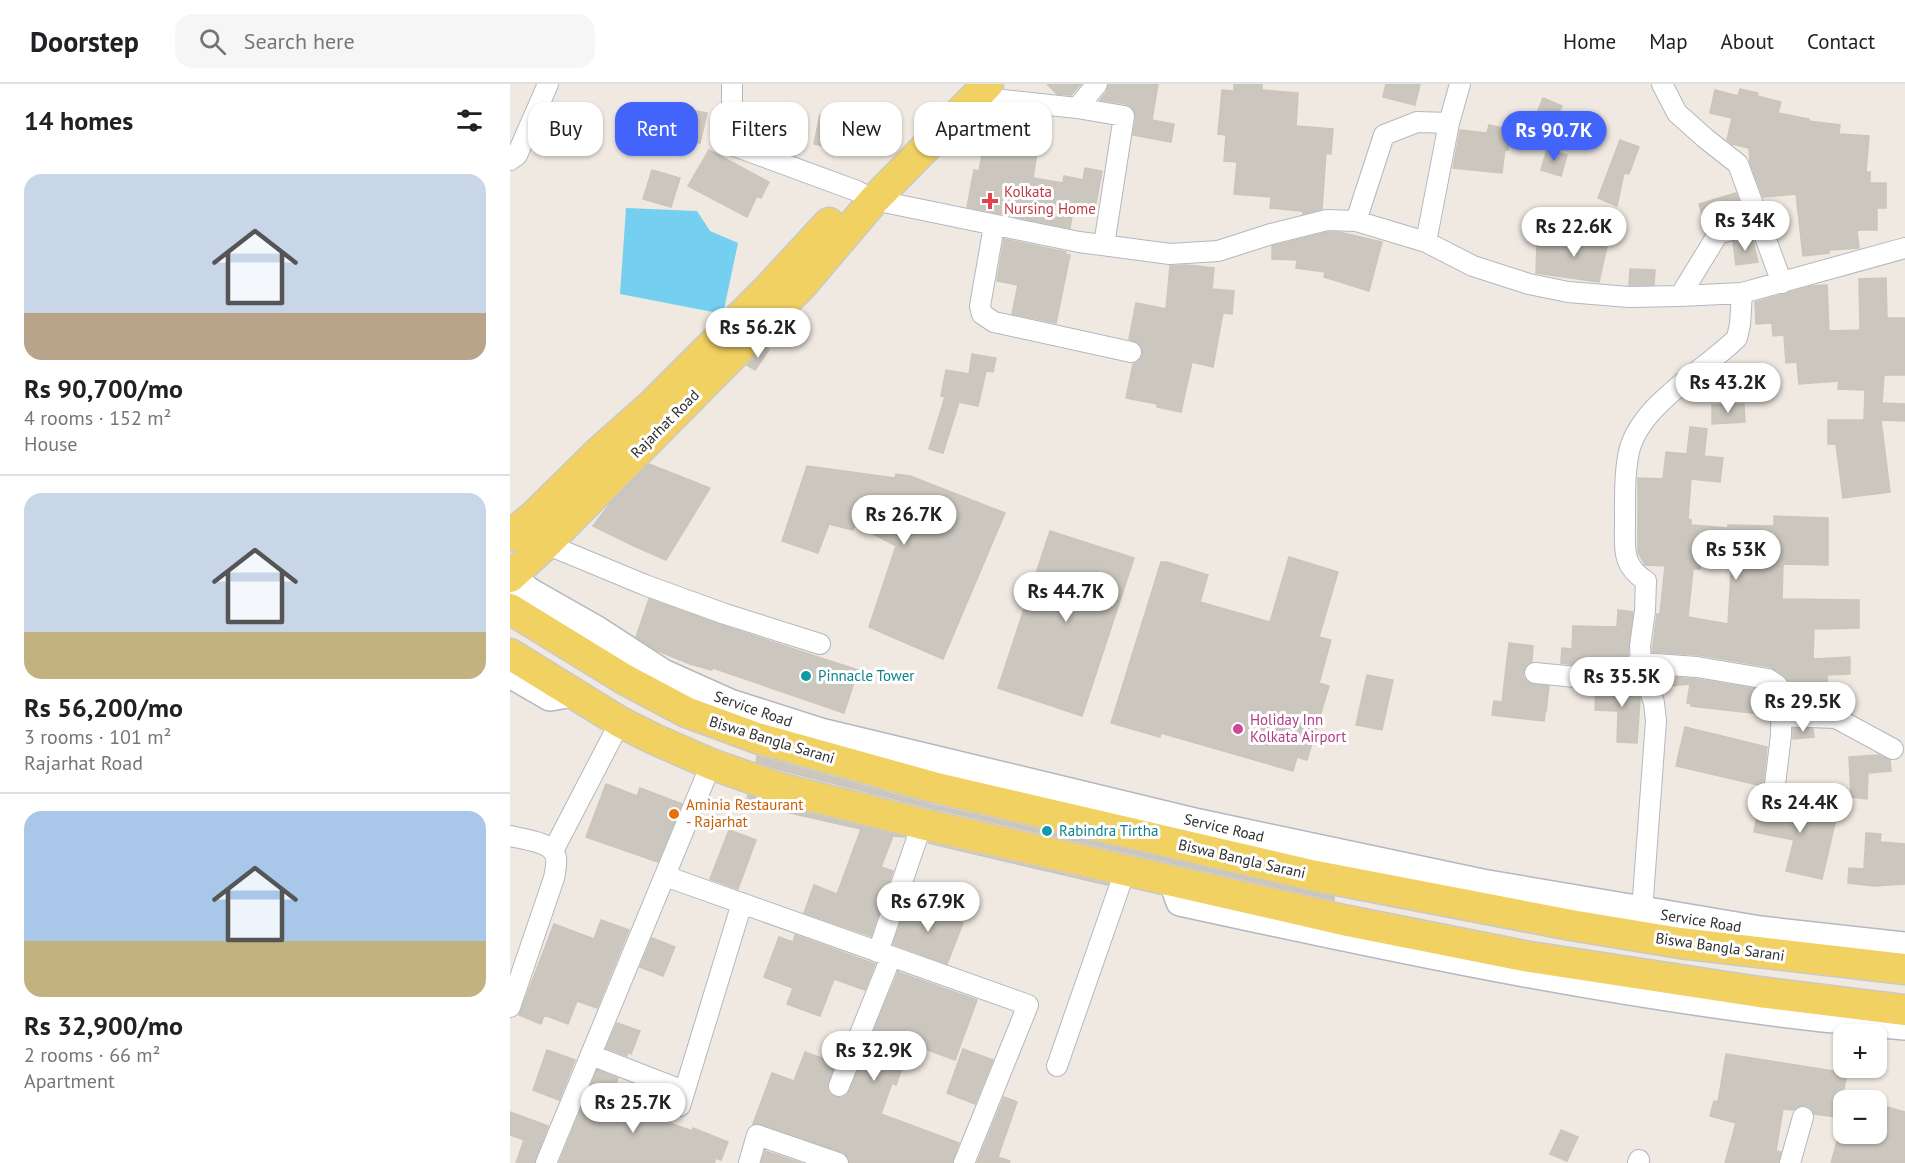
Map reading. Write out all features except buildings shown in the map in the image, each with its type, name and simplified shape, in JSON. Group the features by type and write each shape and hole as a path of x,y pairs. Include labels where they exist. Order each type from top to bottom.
{"main road":[{"name":"Rajarhat Road","path":"510,536 653,404 975,88"},
{"name":"Rajarhat Road","path":"510,577 546,544 802,285 865,196"},
{"name":"Biswa Bangla Sarani","path":"510,609 624,679 663,701 704,719 757,738 933,786 1311,875 1570,925 1680,943 1905,969"},
{"path":"510,654 620,722 711,764 779,788 922,824 1173,882 1347,930 1524,956 1641,983 1759,992 1905,1010"}],"street":[{"path":"510,160 517,155 548,84"},
{"path":"732,84 732,145 865,196 994,226 1104,245 1170,254 1218,251 1271,234 1327,220 1356,221 1426,242 1473,266 1529,284 1568,292 1629,297 1742,293 1905,248"},
{"path":"1077,108 1097,84"},
{"path":"1426,242 1449,123 1460,84"},
{"path":"1662,84 1677,113 1738,164 1782,283"},
{"path":"975,88 1124,116 1104,245"},
{"path":"1356,221 1384,135 1417,122 1449,123"},
{"path":"1680,296 1718,234 1759,222"},
{"path":"994,226 980,306 982,314 994,322 1131,352"},
{"path":"1642,911 1656,721 1654,703 1641,663 1640,646 1646,581 1634,573 1627,564 1625,524 1628,455 1641,423 1659,404 1737,338 1742,293"},
{"path":"546,544 645,585 724,614 820,644"},
{"name":"Service Road","path":"510,577 530,592 597,630 663,673 730,703 821,732 1176,818 1482,883 1760,930 1905,946"},
{"path":"1535,673 1586,678 1604,676 1641,663 1697,667 1768,679 1782,692 1782,716 1774,793"},
{"path":"510,674 550,697 573,693"},
{"path":"1782,716 1836,718 1893,749"},
{"path":"553,851 620,722"},
{"path":"546,1163 711,764"},
{"path":"839,1086 884,954 922,824"},
{"path":"510,836 545,845 553,851 556,859 554,878 510,1007"},
{"path":"1058,1066 1125,871"},
{"path":"665,876 1028,1005 964,1163"},
{"path":"591,1055 682,1098 742,903"},
{"path":"1641,983 1774,1012 1905,1026"},
{"path":"1790,1163 1803,1117"},
{"path":"749,1163 757,1135 838,1163"}],"water":[{"path":"626,208 697,211 710,231 738,243 723,314 620,294"}],"place":[{"name":"Kolkata Nursing Home","path":"990,201"},
{"name":"Pinnacle Tower","path":"806,676"},
{"name":"Holiday Inn Kolkata Airport","path":"1238,729"},
{"name":"Aminia Restaurant - Rajarhat","path":"674,814"},
{"name":"Rabindra Tirtha","path":"1047,831"}]}
